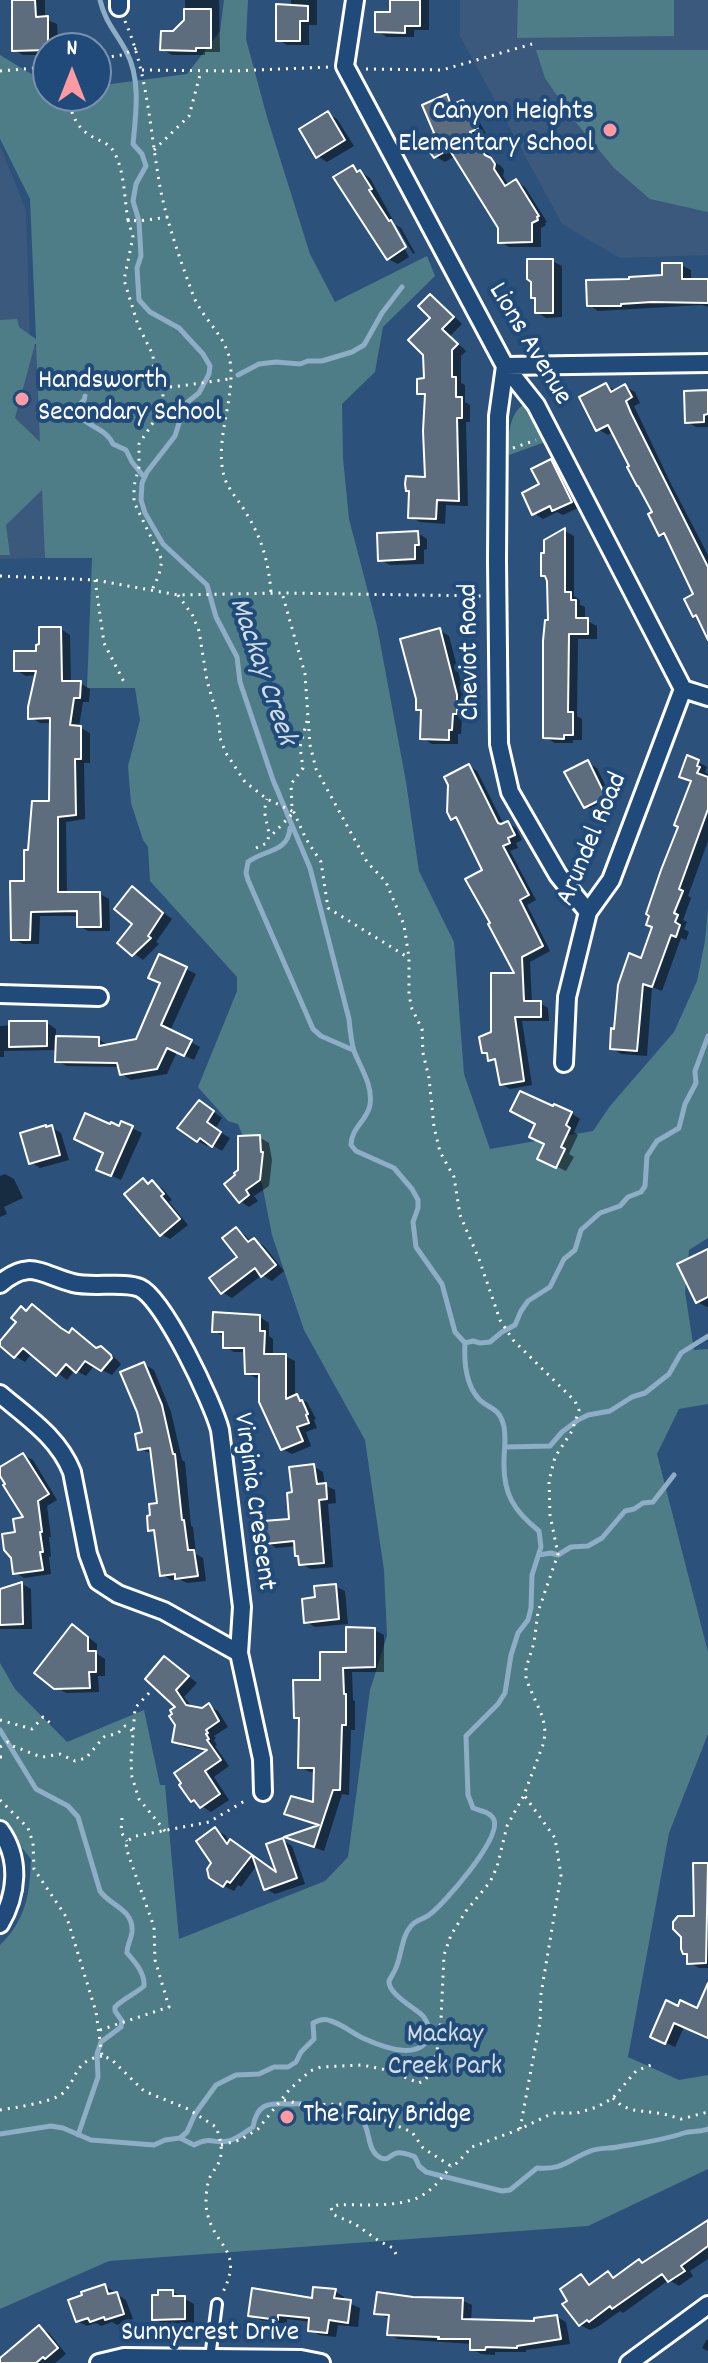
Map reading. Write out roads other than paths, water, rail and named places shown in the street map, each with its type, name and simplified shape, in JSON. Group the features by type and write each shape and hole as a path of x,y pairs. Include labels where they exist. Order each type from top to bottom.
{"street":[{"name":"Lions Avenue","path":"355,0 345,66 505,366 536,405 683,689"},
{"path":"505,366 708,363"},
{"name":"Cheviot Road","path":"505,366 498,416 499,744 510,792 558,875 588,912"},
{"path":"683,689 708,697"},
{"name":"Arundel Road","path":"564,1063 567,997 588,912 611,880 683,689"},
{"path":"0,994 99,997"},
{"name":"Virginia Crescent","path":"0,1284 16,1271 28,1269 75,1284 138,1287 149,1294 164,1314 215,1411 242,1607 239,1653 262,1759 263,1792"},
{"path":"0,1394 45,1430 66,1458 72,1472 90,1565 98,1581 118,1594 164,1611 239,1653"},
{"path":"0,1830 7,1840 15,1881 10,1906 0,1924"},
{"path":"629,2363 708,2305"},
{"name":"Sunnycrest Drive","path":"99,2363 124,2357 301,2359 321,2363"}],"lane":[{"path":"210,2360 217,2304"}],"waterway":[{"name":"Mackay Creek","path":"0,2134 51,2126 91,2140 154,2145 180,2138 187,2132 195,2114 216,2085 236,2075 259,2074 274,2067 288,2067 296,2062 314,2039 313,2023 322,2020 336,2023 392,2049 411,2050 426,2042 431,2033 426,2020 397,1996 389,1981 409,1929 436,1909 458,1885 480,1856 494,1829 493,1817 473,1808 468,1795 466,1736 505,1693 511,1655 531,1608 532,1575 541,1547 539,1531 517,1509 508,1492 504,1473 505,1433 501,1417 478,1398 470,1386 465,1364 465,1343 455,1332 442,1284 416,1247 413,1222 418,1200 394,1168 356,1151 351,1145 368,1111 370,1091 353,1047 349,1019 310,868 273,780 240,682 237,657 216,617 207,585 163,544 141,500 142,483 147,472 175,436 185,404 199,393 210,366 179,328 150,312 139,300 139,221 133,201 136,184 146,166 142,154 133,144 136,84 131,62 100,0"},
{"path":"238,375 259,364 300,364 352,352 364,345 382,313 402,287"},
{"path":"85,396 77,407 82,419 104,433 113,444 126,450 144,477"},
{"name":"Mackay Creek","path":"290,828 285,842 248,862 246,873 313,1029 321,1036 353,1050"},
{"path":"465,1343 490,1342 515,1325 528,1301 550,1287 564,1259 575,1250 581,1230 600,1213 620,1206 628,1197 641,1192 645,1186 647,1156 657,1141 679,1128 685,1104 696,1083 695,1071 708,1036"},
{"path":"506,1447 550,1446 578,1420 610,1411 645,1393 669,1374 681,1353 708,1336"},
{"path":"539,1555 558,1555 571,1547 588,1546 602,1538 625,1511 653,1502 674,1475"},
{"path":"0,1730 36,1789 68,1806 78,1817 100,1891 125,1913 132,1924 127,1953 139,1968 144,1981 144,1986 115,2007 122,2021 121,2027 101,2042 97,2054 98,2077 78,2135"},
{"path":"180,2138 194,2145 204,2141 231,2140 253,2127 257,2114 264,2106 302,2104 327,2118 358,2117 365,2124 373,2151 381,2158 397,2153 406,2154 415,2157 426,2172 502,2191 510,2190 537,2168 559,2166 592,2150 708,2129"}],"place":[{"name":"Canyon Heights Elementary School","path":"610,130"},
{"name":"Handsworth Secondary School","path":"22,399"},
{"name":"The Fairy Bridge","path":"287,2117"}],"park label":[{"name":"Mackay Creek Park","path":"445,2053"}]}
